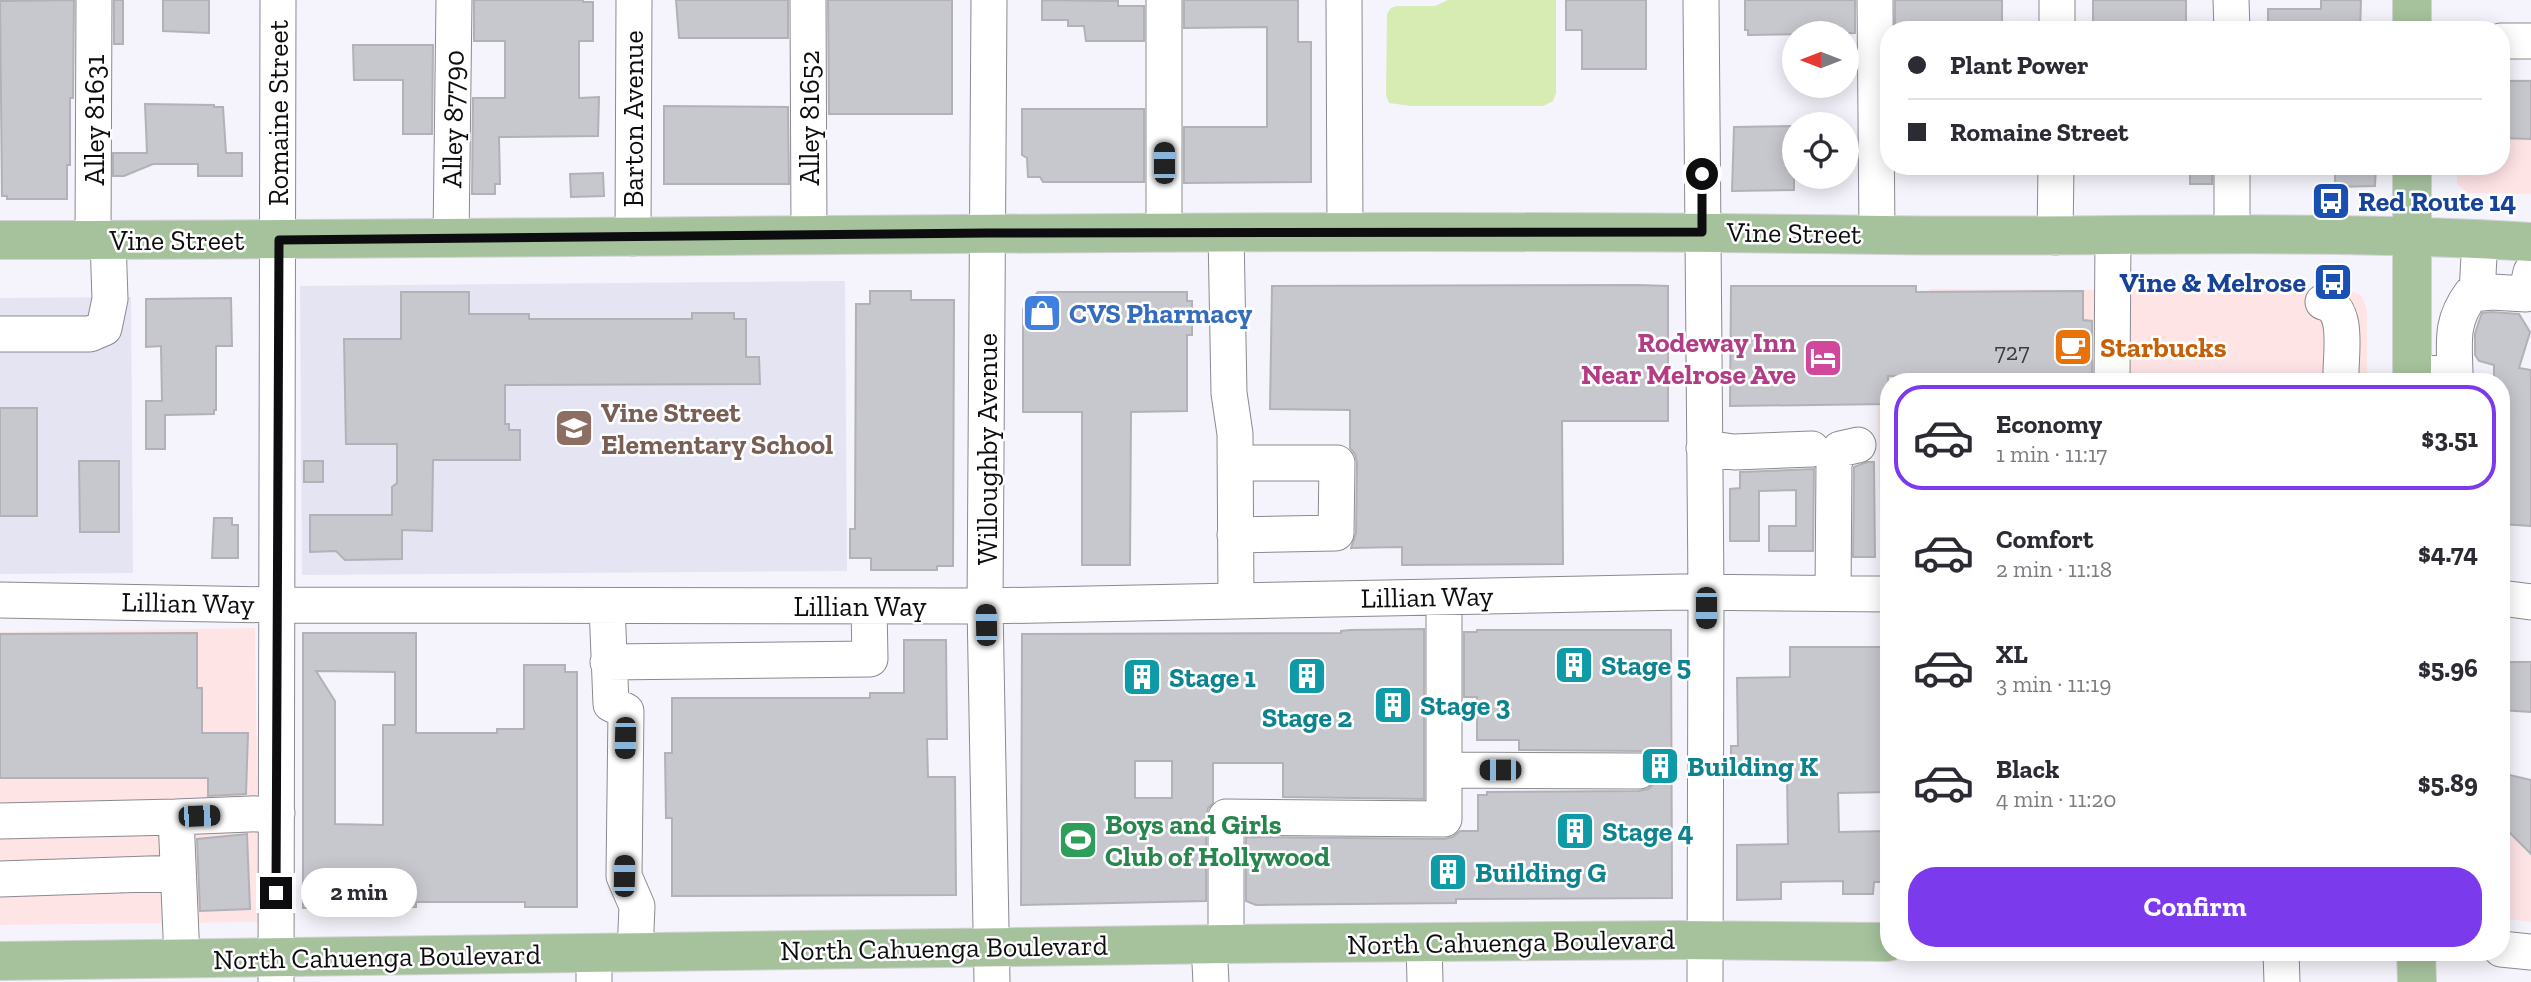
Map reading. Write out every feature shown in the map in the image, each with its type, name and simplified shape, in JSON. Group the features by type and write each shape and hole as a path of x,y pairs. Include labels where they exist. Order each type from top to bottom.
{"main road":[{"path":"2412,0 2412,21"},
{"path":"2412,175 2412,373"},
{"name":"Vine Street","path":"0,240 633,238 988,233 1702,232 2055,237 2232,234 2413,236 2531,242"},
{"name":"North Cahuenga Boulevard","path":"0,961 182,959 276,970 584,968 635,953 992,964 1218,944 1706,940 1880,942"},
{"path":"2416,961 2417,982"}],"street":[{"name":"Alley 81631","path":"0,334 90,334 104,328 110,299 101,240 94,0"},
{"name":"Romaine Street","path":"276,970 278,0"},
{"name":"Alley 87790","path":"451,239 454,0"},
{"name":"Barton Avenue","path":"633,238 634,0"},
{"name":"Alley 81652","path":"808,0 809,236"},
{"name":"Willoughby Avenue","path":"989,0 985,606 992,964"},
{"path":"1164,0 1164,233"},
{"path":"1344,0 1345,233"},
{"path":"1701,0 1706,592 1705,982"},
{"path":"1875,0 1877,235"},
{"path":"2057,0 2057,21"},
{"path":"2231,0 2232,21"},
{"path":"2510,41 2531,41"},
{"path":"2055,237 2056,175"},
{"path":"2232,175 2232,234"},
{"path":"1226,233 1229,393 1235,434 1236,601"},
{"path":"2113,236 2121,302 2117,364"},
{"path":"2448,373 2455,372 2454,330 2468,302 2480,238"},
{"path":"2412,307 2526,294 2531,272"},
{"path":"2323,302 2331,303 2339,313 2341,364"},
{"path":"1833,593 1835,463 1840,449 1858,445"},
{"path":"1704,448 1734,452 1812,449"},
{"path":"1235,463 1337,463 1336,533 1235,535"},
{"name":"Lillian Way","path":"0,600 276,605 985,606 1706,592 1880,594"},
{"path":"1211,982 1218,944 1226,817 1444,819 1444,597"},
{"path":"2510,599 2531,602"},
{"path":"607,606 611,704 626,711 624,876 637,906 635,953"},
{"path":"608,662 870,659 869,606"},
{"path":"1444,770 1639,771"},
{"path":"0,821 277,813"},
{"path":"176,817 182,959"},
{"path":"0,879 178,873"},
{"path":"1424,943 1425,982"},
{"path":"2510,949 2531,951"},
{"path":"2281,961 2282,982"}],"shaded area":[{"path":"2510,79 2531,79 2531,194 2468,193 2457,184 2457,175 2510,175"},
{"name":"Vine Street Elementary School","path":"845,281 847,571 302,575 300,286"},
{"path":"1929,289 2351,291 2361,295 2367,309 2367,373 1929,373"},
{"path":"131,297 133,573 0,574 0,298"},
{"path":"1877,387 1880,387 1880,522"},
{"path":"255,628 259,922 0,925 0,632"},
{"path":"2510,775 2531,780 2531,922 2510,919"}],"green space":[{"path":"1448,0 1556,0 1556,93 1553,101 1543,106 1411,106 1389,103 1386,95 1387,14 1391,8 1397,6 1435,6"}],"building":[{"path":"74,0 73,98 70,98 67,199 7,199 7,196 2,196 0,1"},
{"path":"114,0 123,0 123,44 114,44"},
{"path":"163,0 209,0 209,33 163,31"},
{"path":"474,0 593,2 593,41 579,41 579,98 599,97 598,136 499,137 500,184 495,184 495,194 472,194 473,98 505,98 505,41 474,41"},
{"path":"676,0 788,0 788,38 679,38"},
{"path":"828,0 952,0 952,114 829,114"},
{"path":"1042,0 1118,1 1118,6 1144,6 1144,41 1086,41 1084,26 1068,26 1068,20 1042,20"},
{"path":"1184,0 1298,0 1298,42 1311,42 1311,182 1184,183 1184,127 1267,127 1267,27 1184,28"},
{"path":"1566,0 1646,0 1646,69 1582,69 1582,30 1566,30"},
{"path":"1745,0 1855,0 1855,21 1782,21 1782,34 1748,35 1748,30 1745,30"},
{"path":"1895,0 2002,0 2002,21 1895,21"},
{"path":"2093,0 2186,0 2186,21 2093,21"},
{"path":"2321,0 2361,0 2360,21 2268,21 2268,9 2321,9"},
{"path":"353,45 433,45 432,134 403,134 403,80 354,80"},
{"path":"2510,81 2531,81 2531,139 2510,138"},
{"path":"145,104 223,107 226,153 242,153 242,176 198,176 198,164 153,164 124,176 113,176 113,153 147,153"},
{"path":"664,106 788,107 789,184 664,184"},
{"path":"1022,109 1144,109 1144,182 1043,182 1040,177 1028,177 1027,158 1022,155"},
{"path":"1782,126 1782,189 1794,190 1732,191 1734,127"},
{"path":"603,173 604,196 571,197 570,174"},
{"path":"2190,175 2212,175 2212,184 2190,184"},
{"path":"2335,175 2376,175 2375,186 2335,187"},
{"path":"1272,286 1668,286 1668,421 1562,421 1563,564 1402,565 1402,547 1351,548 1356,533 1357,463 1350,448 1350,410 1270,409"},
{"path":"1731,286 1916,286 1916,292 2083,291 2083,320 2092,321 2092,373 1880,373 1880,404 1730,406"},
{"path":"870,291 911,291 911,300 954,300 953,566 937,566 937,570 871,570 871,558 850,558 850,529 855,529 856,304 870,304"},
{"path":"401,292 469,292 469,314 529,314 529,319 692,319 692,313 734,313 734,319 746,319 746,357 759,357 760,384 505,385 505,424 509,424 509,430 520,430 520,460 433,460 432,531 402,530 402,559 345,560 336,551 310,552 310,515 392,515 392,487 397,483 397,444 346,444 344,339 401,339"},
{"path":"1038,292 1187,292 1187,301 1192,301 1192,335 1187,335 1187,411 1131,412 1130,565 1082,565 1082,412 1023,412 1023,309"},
{"path":"231,298 232,346 216,346 214,414 165,415 165,449 146,449 146,401 162,401 161,346 146,347 146,299"},
{"path":"2482,313 2519,314 2530,332 2519,368 2531,370 2531,526 2510,525 2510,373 2494,373 2494,365 2479,361 2475,355 2475,334"},
{"path":"0,408 37,408 37,516 0,516"},
{"path":"79,461 119,461 119,532 80,532"},
{"path":"304,461 323,461 323,482 304,482"},
{"path":"1874,462 1875,557 1853,557 1854,467"},
{"path":"1814,469 1813,551 1769,551 1769,526 1796,526 1796,490 1759,491 1759,541 1730,541 1730,489 1740,488 1740,472"},
{"path":"214,518 232,518 232,525 238,525 238,558 212,558"},
{"path":"1424,629 1424,799 1283,797 1283,763 1213,763 1213,803 1208,808 1206,817 1206,901 1021,905 1022,634 1341,633 1350,630","holes":["1135,761 1172,761 1172,798 1135,798"]},
{"path":"1671,630 1672,898 1456,899 1456,903 1256,905 1246,901 1246,837 1445,839 1460,831 1478,831 1478,795 1487,795 1487,792 1639,791 1648,789 1656,782 1659,772 1657,762 1650,754 1640,751 1519,750 1519,740 1477,740 1477,697 1464,697 1464,632"},
{"path":"197,633 197,688 202,688 202,733 248,733 246,794 208,796 208,778 0,778 0,634"},
{"path":"303,633 416,633 416,733 497,733 497,729 524,729 524,665 565,665 565,672 577,672 577,907 525,907 525,902 416,902 416,907 303,908","holes":["316,671 395,672 395,725 383,725 383,825 335,824 335,701"]},
{"path":"904,640 946,640 947,739 927,739 928,777 955,777 956,895 672,896 672,818 666,818 665,753 672,753 672,698 870,698 870,693 904,693"},
{"path":"1790,647 1880,647 1880,792 1838,793 1839,832 1880,831 1880,882 1874,882 1873,894 1843,894 1843,881 1781,882 1781,899 1737,900 1737,845 1788,844 1787,773 1731,774 1731,746 1738,746 1737,678 1790,677"},
{"path":"2510,662 2531,662 2531,712 2510,711"},
{"path":"2510,775 2531,780 2531,854 2510,833"},
{"path":"247,834 250,909 200,911 197,839"}],"place":[{"name":"Red Route 14","path":"2331,201"},
{"name":"Vine & Melrose","path":"2333,282"},
{"name":"CVS Pharmacy","path":"1042,313"},
{"name":"Starbucks","path":"2073,347"},
{"name":"Rodeway Inn Near Melrose Ave","path":"1823,358"},
{"name":"Vine Street Elementary School","path":"574,428"},
{"name":"Stage 5","path":"1574,665"},
{"name":"Stage 2","path":"1307,676"},
{"name":"Stage 1","path":"1142,677"},
{"name":"Stage 3","path":"1393,705"},
{"name":"Building K","path":"1660,766"},
{"name":"Stage 4","path":"1575,831"},
{"name":"Boys and Girls Club of Hollywood","path":"1078,840"},
{"name":"Building G","path":"1448,872"}],"route":[{"path":"276,893 279,240 988,233 1702,232 1702,174"}]}
